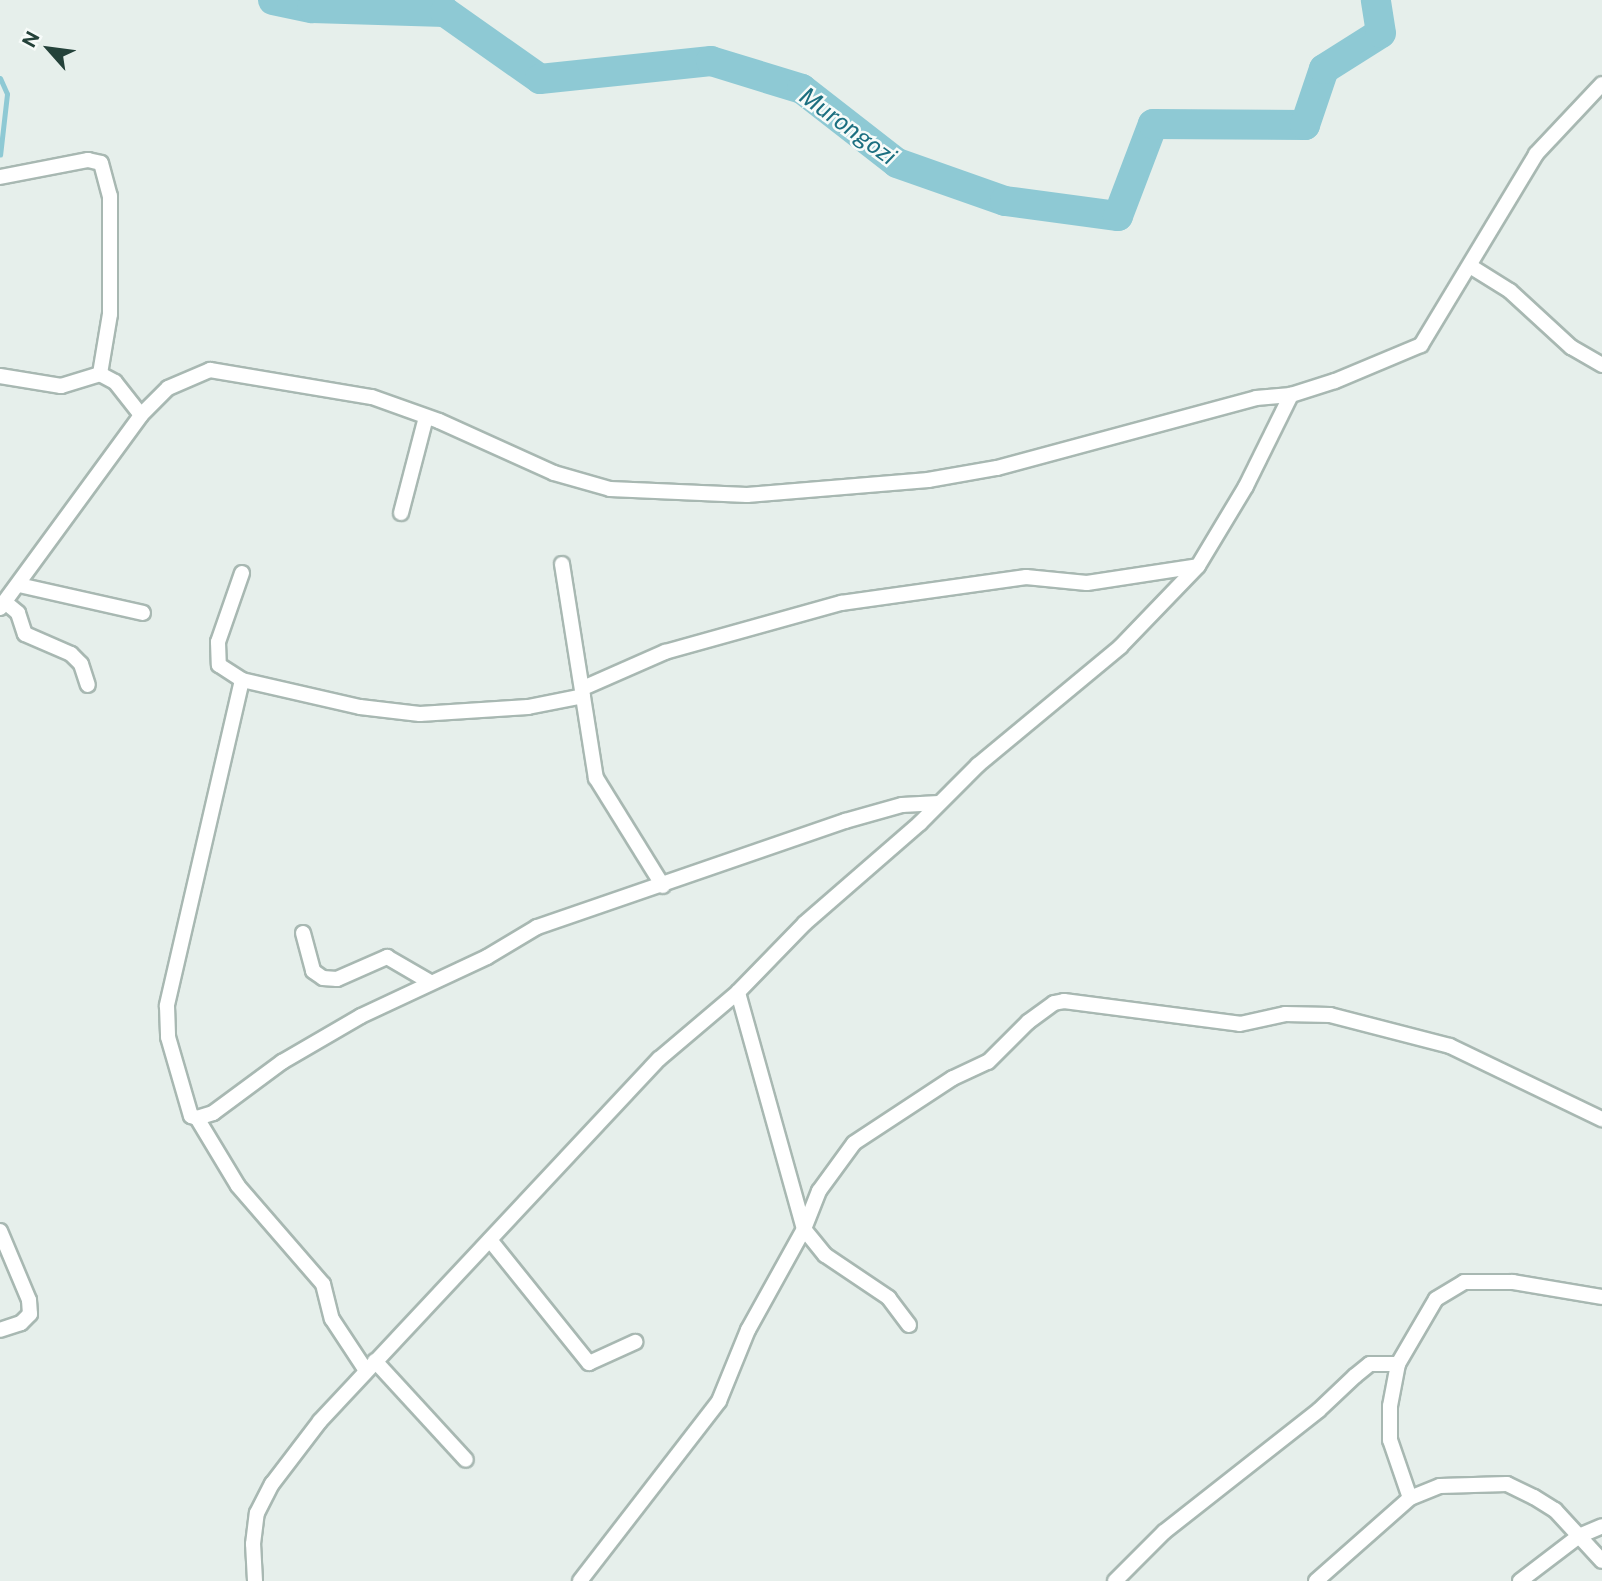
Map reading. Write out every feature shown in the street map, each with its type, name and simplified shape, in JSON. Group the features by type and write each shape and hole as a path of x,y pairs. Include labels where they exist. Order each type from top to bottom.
{"street":[{"path":"88,685 81,664 72,654 25,634 18,613 3,605 141,415 168,388 210,370 372,397 426,417 554,473 610,489 747,495 928,480 997,468 1256,398 1291,395 1379,366 1421,345 1536,154 1602,84"},
{"path":"0,177 88,160 101,163 108,177 110,314 100,374"},
{"path":"1470,266 1510,291 1571,347 1602,365"},
{"path":"0,376 61,386 100,374 115,382 141,415"},
{"path":"255,1581 253,1544 257,1513 272,1485 370,1365 659,1059 738,992 805,923 1120,648 1198,566 1247,486 1291,395"},
{"path":"401,513 426,417"},
{"path":"562,564 601,790 663,886"},
{"path":"242,573 218,642 219,665 242,680 360,707 420,714 528,707 583,692 665,652 841,603 1026,577 1087,583 1198,566"},
{"path":"19,585 143,613"},
{"path":"242,680 167,1006 168,1038 191,1116 197,1118 213,1113 282,1062 430,982 486,957 537,927 663,886 845,821 902,805 940,803"},
{"path":"303,933 313,971 323,978 337,979 387,957 430,982"},
{"path":"738,992 804,1229 825,1255 889,1298 909,1325"},
{"path":"580,1581 719,1401 748,1330 804,1229 818,1191 844,1152 953,1078 988,1062 1028,1022 1064,1001 1240,1024 1285,1014 1330,1015 1450,1046 1602,1119"},
{"path":"197,1118 238,1186 323,1284 332,1319 370,1365 466,1460"},
{"path":"0,1231 29,1300 30,1314 21,1323 0,1330"},
{"path":"489,1240 589,1363 635,1342"},
{"path":"1410,1498 1389,1426 1398,1363 1429,1307 1448,1287 1464,1282 1513,1282 1602,1297"},
{"path":"1115,1581 1164,1532 1370,1364 1398,1363"},
{"path":"1316,1581 1410,1498 1440,1486 1507,1485 1555,1510 1602,1561"},
{"path":"1520,1581 1579,1536 1602,1526"}],"waterway":[{"name":"Murongozi","path":"273,0 312,8 445,12 540,79 711,61 802,89 897,163 1005,201 1118,216 1153,124 1305,125 1324,69 1381,33 1376,0"},
{"path":"0,78 7,94 0,155"}]}
